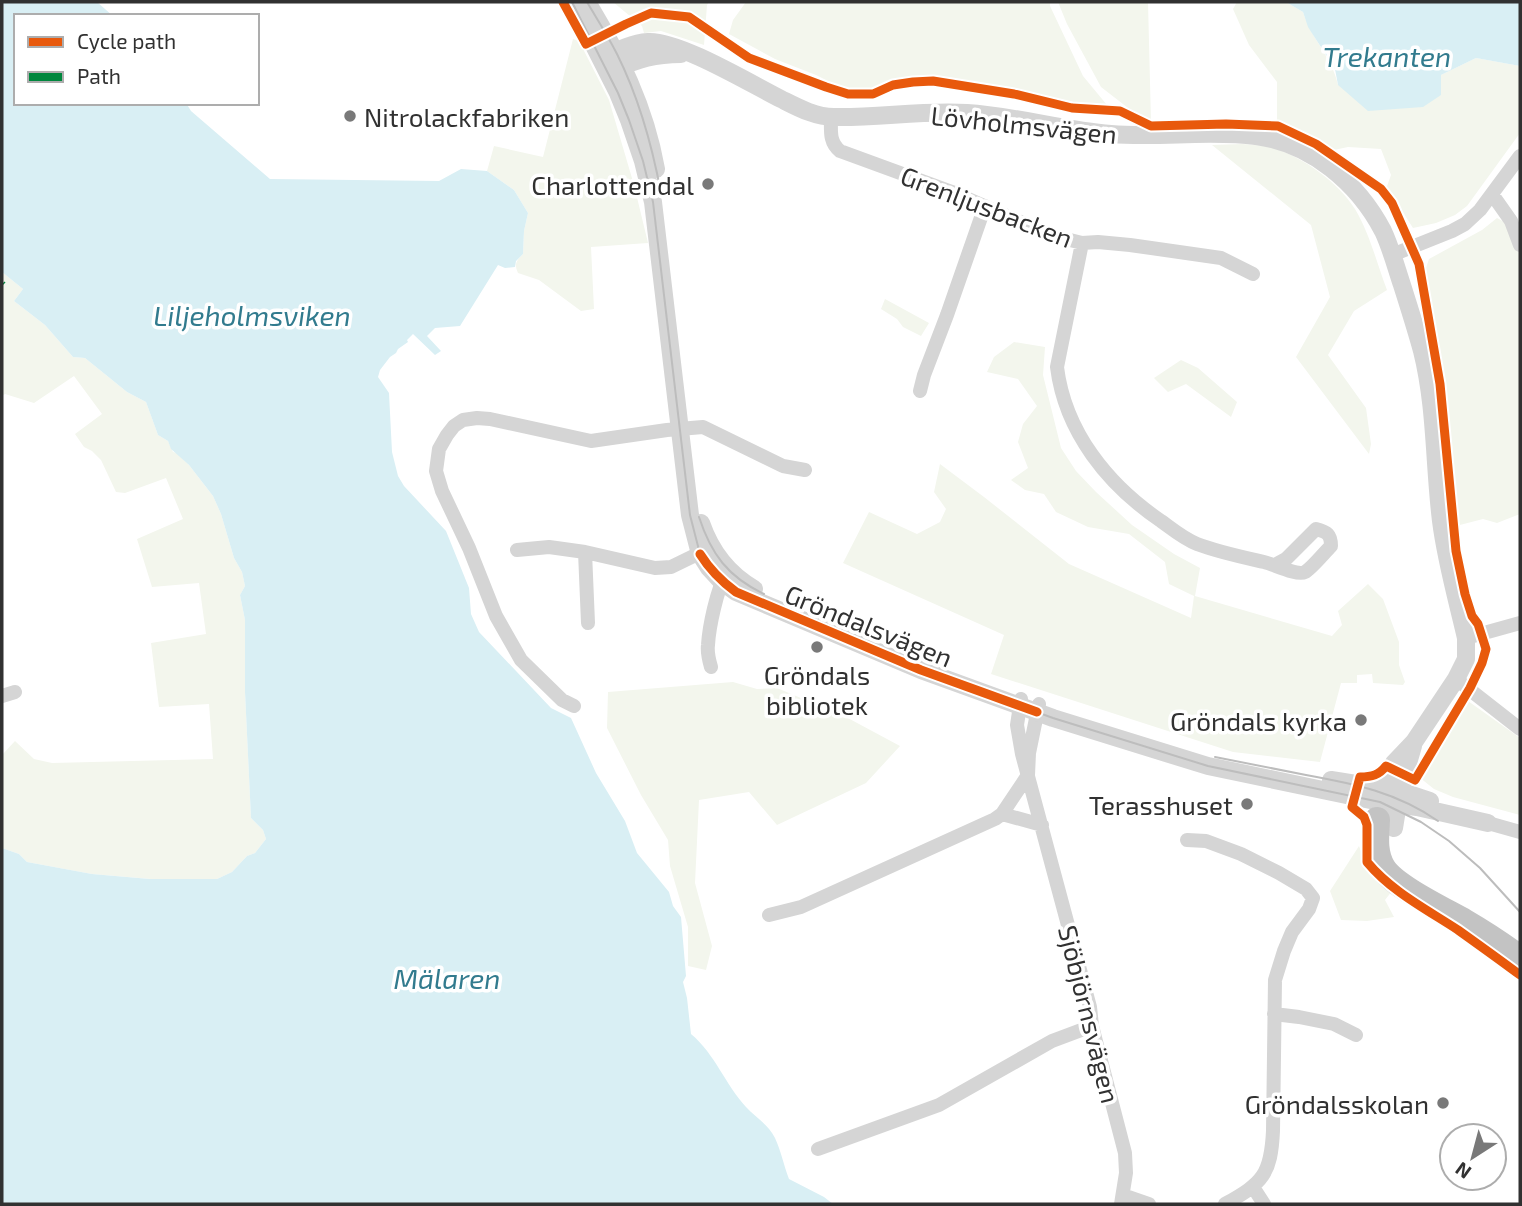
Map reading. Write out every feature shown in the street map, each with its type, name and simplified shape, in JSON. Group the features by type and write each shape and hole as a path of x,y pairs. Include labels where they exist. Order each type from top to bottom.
{"highway":[{"path":"1389,806 1393,847 1402,867 1419,881 1520,944"},
{"path":"1389,806 1375,843 1384,870 1396,883 1520,958"}],"street":[{"path":"572,2 612,62"},
{"path":"587,2 612,62"},
{"name":"Lövholmsvägen","path":"612,62 635,44 651,41 664,44 693,54 799,108 831,117 971,113 1111,134 1225,134 1268,138 1303,150 1344,179 1361,198 1384,233 1413,321 1429,385 1446,554 1466,638 1466,659 1456,679 1414,742 1394,763 1389,806"},
{"name":"Gröndalsvägen","path":"612,62 653,202 684,428 690,515 705,550 709,568 725,575 736,592 922,670 1208,766 1389,806 1488,823 1520,832"},
{"name":"Grenljusbacken","path":"831,117 831,140 833,146 840,151 952,192 1050,235 1082,243 1130,244 1222,258 1253,274"},
{"path":"1392,256 1465,224 1480,211 1520,156"},
{"path":"1492,194 1511,221 1520,245"},
{"path":"920,391 923,375 985,206"},
{"path":"1082,243 1057,367 1059,386 1073,424 1103,471 1124,492 1180,535 1195,543 1275,565"},
{"path":"574,706 562,701 522,660 496,616 469,548 442,491 436,471 439,449 454,426 463,420 491,419 591,442 703,427 783,466 805,470"},
{"path":"517,550 549,547 655,568 671,567 705,550"},
{"path":"585,552 588,623"},
{"path":"711,667 707,647 725,575"},
{"path":"1466,638 1520,623"},
{"path":"1456,679 1520,729"},
{"name":"Sjöbjörnsvägen","path":"1020,702 1017,725 1028,775 1090,1007 1125,1153 1126,1172 1122,1200"},
{"name":"Sjöbjörnsvägen","path":"1002,814 1028,775 1029,753 1038,708"},
{"path":"769,915 801,906 1002,814 1042,825"},
{"path":"1187,840 1206,841 1241,854 1306,889 1313,898 1309,909 1292,932 1275,980 1272,1153 1269,1165 1253,1187 1225,1204"},
{"path":"1274,1014 1334,1024 1356,1035"},
{"path":"818,1149 939,1105 1052,1041 1093,1026"},
{"path":"1253,1187 1264,1204"},
{"path":"1122,1200 1149,1204"}],"shaded area":[{"path":"613,2 709,2 704,45 661,31 644,33 642,26"},
{"path":"746,2 1050,2 1083,76 1107,105 1088,105 938,76 913,76 871,89 842,88 775,59 729,34 733,20"},
{"path":"1058,2 1148,2 1151,122 1141,118 1101,87"},
{"path":"1237,2 1286,2 1303,12 1338,85 1441,75 1476,58 1520,66 1520,133 1467,206 1455,215 1436,223 1413,228 1386,189 1391,175 1381,149 1348,147 1334,150 1312,136 1277,121 1277,82 1249,45 1233,9"},
{"path":"573,39 579,41 609,100 648,243 591,247 594,309 581,311 539,280 518,273 516,265 523,254 528,213 514,190 487,171 494,146 543,157"},
{"path":"1242,144 1274,148 1319,172 1348,199 1365,229 1387,290 1354,311 1328,355 1366,408 1371,444 1369,454 1296,357 1330,297 1311,225 1212,145"},
{"path":"1497,218 1508,224 1520,255 1520,514 1497,523 1483,519 1456,526 1446,399 1438,337 1424,274 1429,259 1482,230"},
{"path":"2,272 23,289 14,301 45,325 73,357 85,358 127,392 146,402 158,435 168,441 173,452 189,465 213,496 234,558 242,572 245,586 240,595 245,620 245,692 251,818 263,830 266,839 255,853 247,856 232,872 217,879 151,879 92,874 27,862 19,854 2,848 2,755 15,741 34,759 52,763 213,759 209,704 159,707 151,643 206,634 199,583 152,587 137,539 183,519 166,478 125,493 116,492 101,460 84,447 75,434 102,414 74,376 34,403 5,394 2,396"},
{"path":"885,299 929,323 921,336 903,327 897,319 881,309"},
{"path":"1014,342 1045,347 1043,375 1061,448 1076,471 1132,525 1200,568 1195,596 1332,636 1342,625 1338,611 1368,584 1383,599 1399,642 1399,665 1405,682 1403,685 1373,683 1372,674 1357,675 1357,683 1341,683 1320,762 1233,752 991,674 1004,635 843,563 869,512 917,534 940,522 946,509 934,492 940,464 1069,564 1191,618 1194,596 1169,584 1165,562 1129,534 1088,527 1056,512 1044,494 1025,490 1011,480 1028,468 1018,442 1023,424 1037,406 1018,379 987,372 994,357"},
{"path":"1181,360 1198,368 1237,402 1231,417 1186,384 1168,392 1154,378"},
{"path":"733,682 757,689 777,688 846,717 900,746 866,783 777,825 749,792 699,800 695,883 712,946 706,970 688,966 688,927 670,866 668,840 641,795 607,728 608,692"},
{"path":"1468,701 1520,738 1520,815 1453,797 1434,789 1419,777"},
{"path":"1359,846 1362,862 1392,891 1385,900 1394,917 1367,921 1341,920 1330,891"}],"water":[{"name":"Mälaren","path":"2,2 97,2 111,14 14,14 14,105 187,105 270,179 439,181 461,169 487,171 514,190 528,213 523,254 516,261 515,267 505,268 498,265 460,326 435,328 427,336 441,351 435,355 413,334 380,370 378,377 389,393 392,452 398,476 446,531 469,588 471,614 479,632 551,708 571,718 596,773 625,821 637,853 669,892 673,906 681,917 686,976 683,982 691,1034 707,1051 746,1107 772,1133 789,1179 833,1204 2,1204 2,848 19,854 27,862 92,874 150,879 217,879 232,872 247,856 255,853 266,839 263,830 251,818 245,692 245,620 240,595 245,586 213,496 189,465 171,449 168,441 158,435 146,402 127,392 85,358 73,357 45,325 14,301 23,289 2,272"},
{"name":"Trekanten","path":"1286,2 1520,2 1520,66 1476,58 1441,75 1441,95 1423,107 1368,111 1338,85 1335,69 1308,27 1303,12"}],"tram line":[{"path":"572,2 618,93 643,161 653,202 690,515 700,554 721,581 736,592 921,670 1053,718 1208,766 1380,802 1421,822 1449,841 1480,868 1520,912"},
{"path":"587,2 614,47 632,88 649,140 661,193"},
{"path":"699,517 709,542 722,563 740,580 764,594"},
{"path":"1215,757 1375,790 1407,803 1438,821"}],"cycle path":[{"path":"563,2 586,44 651,13 689,17 749,58 848,94 873,94 893,85 933,81 1014,94 1072,108 1120,111 1151,126 1278,126 1316,144 1381,189 1392,203 1419,264 1440,384 1456,551 1465,594 1486,649 1470,688 1415,780 1386,766 1375,775 1360,777 1352,807 1364,817 1367,825 1367,862 1377,873 1398,891 1520,975"},
{"path":"700,554 716,575 736,592 921,670 1037,712"}],"place":[{"name":"Nitrolackfabriken","path":"350,116"},
{"name":"Charlottendal","path":"708,184"},
{"name":"Gröndals bibliotek","path":"817,647"},
{"name":"Gröndals kyrka","path":"1361,720"},
{"name":"Terasshuset","path":"1247,804"},
{"name":"Gröndalsskolan","path":"1443,1103"}],"water label":[{"name":"Liljeholmsviken","path":"252,315"}]}
